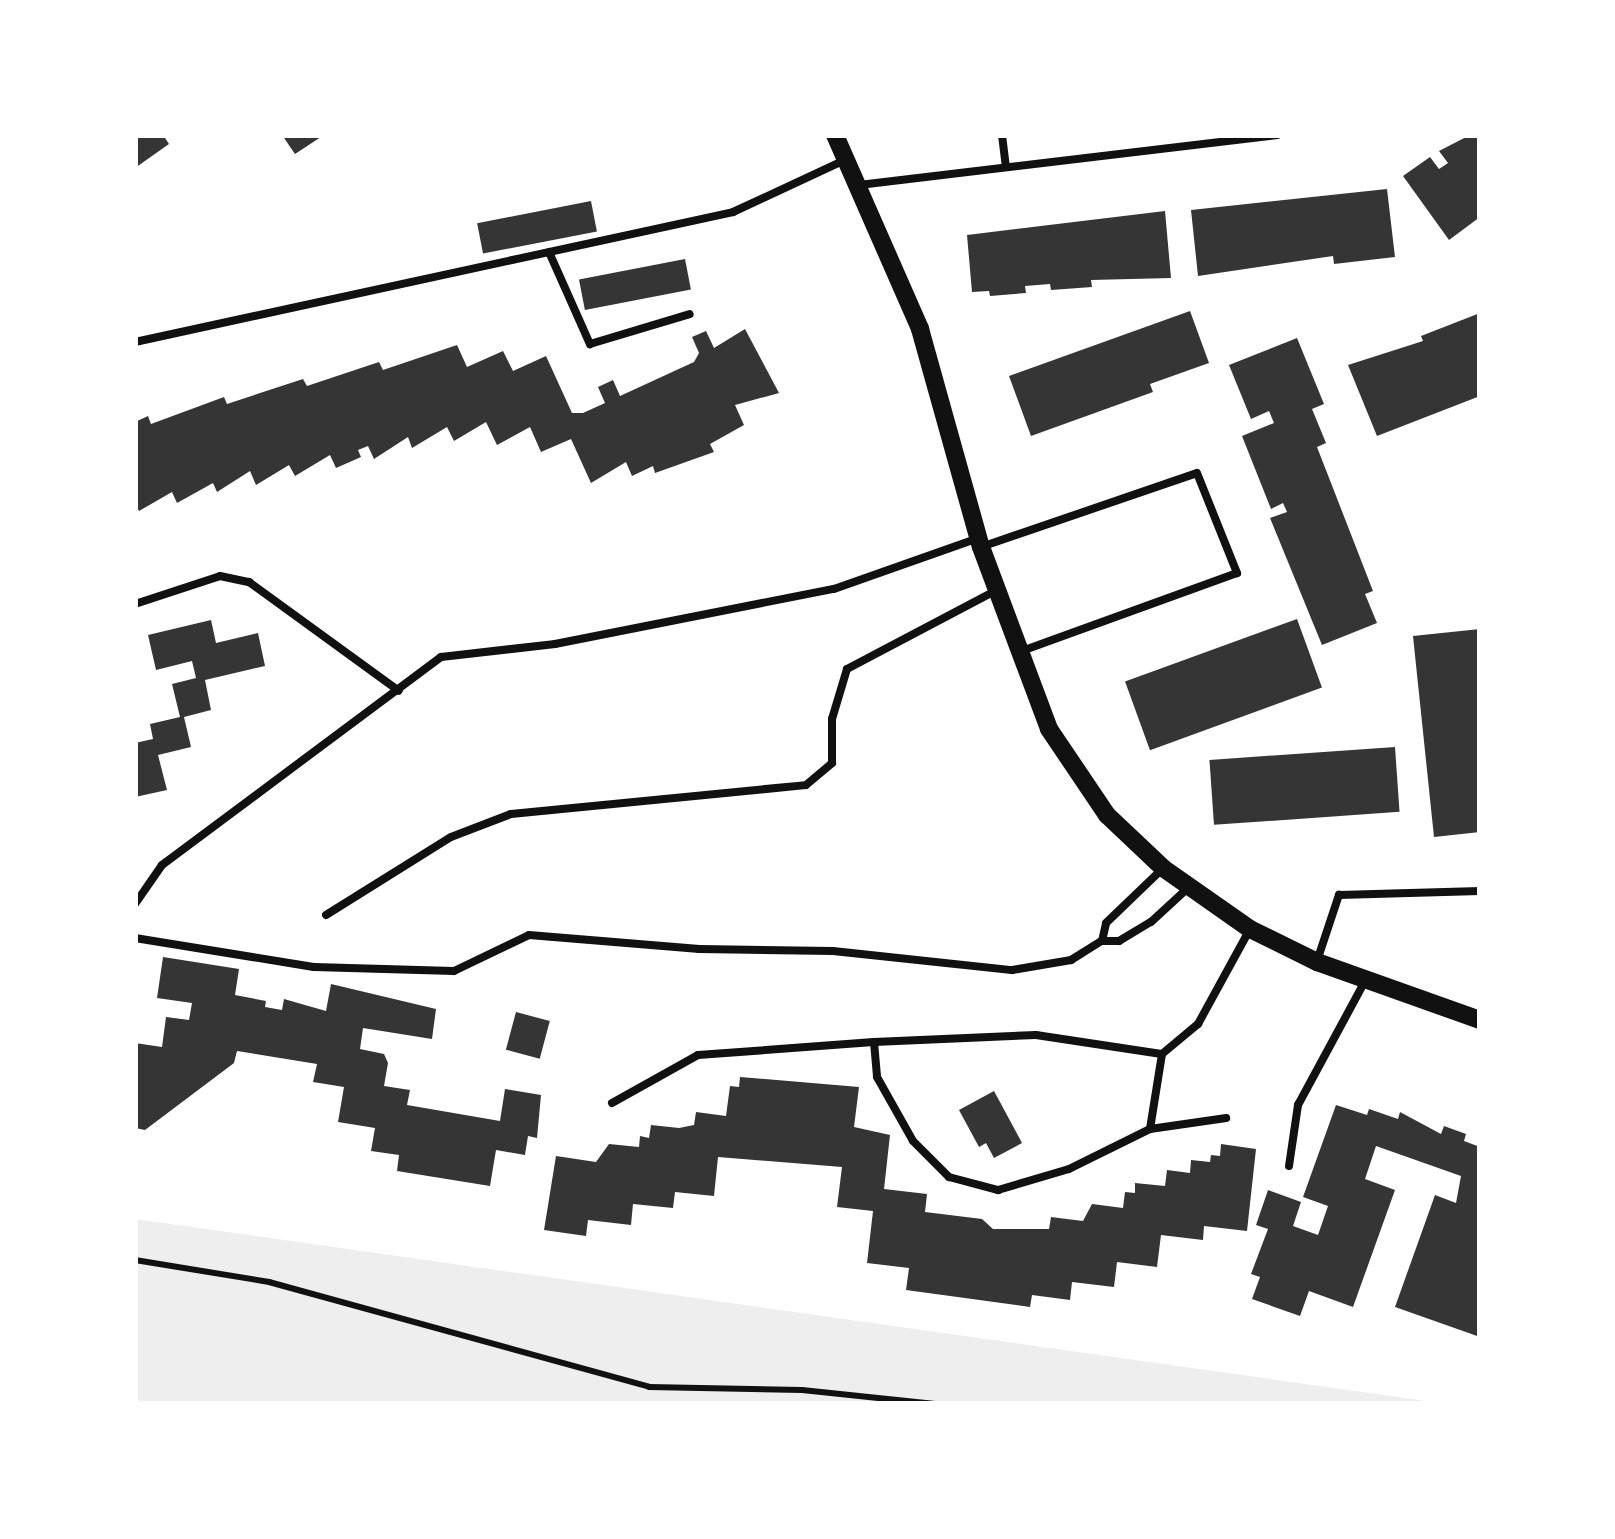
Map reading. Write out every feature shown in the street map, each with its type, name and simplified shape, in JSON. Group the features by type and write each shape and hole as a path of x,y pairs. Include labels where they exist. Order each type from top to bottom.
{"street":[{"path":"834,135 920,330 979,543 1049,730 1107,815 1163,868 1250,928 1316,962 1480,1020"}],"lane":[{"path":"1002,135 1006,166"},
{"path":"1168,135 1170,147"},
{"path":"855,186 1277,135"},
{"path":"135,342 734,212 845,160"},
{"path":"550,252 590,344 690,314"},
{"path":"135,904 162,865 441,657 555,644 834,589 1198,473 1237,573 1020,652"},
{"path":"135,604 220,576 249,582 399,691"},
{"path":"326,915 451,837 510,814 806,786 832,763 832,719 847,668 996,590"},
{"path":"1102,941 1106,923 1163,868"},
{"path":"135,938 314,967 454,971 529,935 699,949 833,951 1012,970 1070,960 1102,941 1119,941 1151,922 1189,887"},
{"path":"1316,962 1339,895 1480,891"},
{"path":"1150,1129 1162,1054 1198,1024 1250,928"},
{"path":"1289,1166 1298,1106 1366,981"},
{"path":"612,1102 698,1055 874,1042 1036,1036 1162,1054"},
{"path":"874,1042 878,1077 913,1141 949,1177 998,1190 1070,1170 1150,1129 1226,1118"}],"path":[{"path":"135,1260 268,1282 649,1387 802,1390 936,1404"}],"shaded area":[{"path":"135,1219 1447,1404 135,1404"}],"building":[{"path":"135,135 163,135 169,144 135,168"},
{"path":"282,135 324,135 295,154"},
{"path":"1470,135 1480,135 1480,217 1449,240 1403,176 1430,157 1439,169 1448,163 1439,151"},
{"path":"1387,189 1395,257 1334,264 1333,256 1198,276 1191,210"},
{"path":"591,201 597,231 483,254 477,223"},
{"path":"1165,211 1171,278 1091,280 1092,287 1051,290 1050,284 1025,286 1026,293 990,296 989,291 972,292 967,235"},
{"path":"685,259 691,289 585,310 579,280"},
{"path":"1190,311 1209,363 1150,384 1153,392 1031,436 1009,376"},
{"path":"1480,313 1480,396 1377,436 1348,365 1423,341 1421,336"},
{"path":"745,329 779,393 735,405 744,425 710,444 714,452 655,473 653,466 632,476 626,462 591,483 571,439 541,452 530,427 497,445 486,422 454,441 447,427 412,448 408,437 374,459 368,446 358,450 361,457 336,468 330,455 295,476 289,465 256,485 250,471 217,492 213,483 177,503 172,492 139,511 135,503 135,422 148,416 151,424 224,397 227,404 303,379 307,386 379,362 383,370 457,345 467,367 503,351 513,371 546,356 572,413 583,413 605,403 598,387 613,380 620,396 694,362 699,353 692,337 706,331 714,348"},
{"path":"1297,338 1324,404 1312,409 1326,443 1317,447 1373,591 1365,594 1377,623 1322,645 1270,518 1287,512 1283,503 1271,509 1242,436 1274,423 1269,411 1251,419 1229,365"},
{"path":"1297,619 1322,688 1150,750 1125,682"},
{"path":"211,620 216,643 258,633 265,666 205,680 211,710 184,717 191,747 158,755 167,790 135,797 135,743 153,739 150,724 180,717 172,684 196,678 192,661 156,670 148,635"},
{"path":"1480,629 1480,832 1434,837 1413,636"},
{"path":"1395,747 1400,812 1214,825 1209,760"},
{"path":"163,957 239,969 235,995 266,1001 265,1007 282,1010 284,999 326,1011 331,984 436,1009 432,1039 363,1028 360,1049 384,1054 388,1063 384,1086 410,1090 407,1105 500,1121 505,1089 541,1095 537,1138 528,1136 525,1155 496,1150 490,1186 397,1171 399,1155 371,1151 375,1128 338,1122 344,1087 313,1082 317,1064 237,1051 234,1063 145,1130 135,1128 135,1043 162,1047 166,1017 189,1020 192,1003 157,998"},
{"path":"516,1012 550,1021 540,1059 506,1050"},
{"path":"740,1077 859,1087 854,1127 890,1135 884,1189 927,1194 925,1212 982,1219 993,1229 1049,1229 1051,1217 1083,1221 1092,1204 1123,1208 1125,1192 1135,1193 1135,1183 1165,1186 1167,1170 1190,1173 1191,1160 1210,1162 1211,1155 1220,1156 1221,1144 1256,1149 1247,1231 1204,1226 1203,1240 1161,1235 1157,1267 1117,1262 1114,1287 1072,1282 1070,1300 1032,1295 1030,1307 906,1290 909,1268 867,1263 873,1211 837,1207 842,1167 718,1157 714,1196 675,1192 673,1208 633,1204 631,1225 588,1220 586,1236 544,1230 556,1156 596,1162 609,1144 639,1147 640,1136 649,1138 651,1125 694,1125 696,1112 726,1116 730,1086 739,1087"},
{"path":"994,1091 1022,1143 994,1158 986,1143 979,1147 959,1110"},
{"path":"1336,1105 1367,1115 1369,1109 1398,1119 1400,1112 1441,1134 1444,1126 1466,1134 1464,1141 1480,1147 1480,1337 1395,1307 1435,1195 1456,1203 1461,1176 1376,1146 1365,1179 1395,1190 1353,1307 1309,1291 1300,1316 1252,1299 1260,1277 1251,1274 1268,1229 1256,1225 1268,1190 1301,1202 1293,1226 1318,1235 1328,1206 1303,1197"}]}
